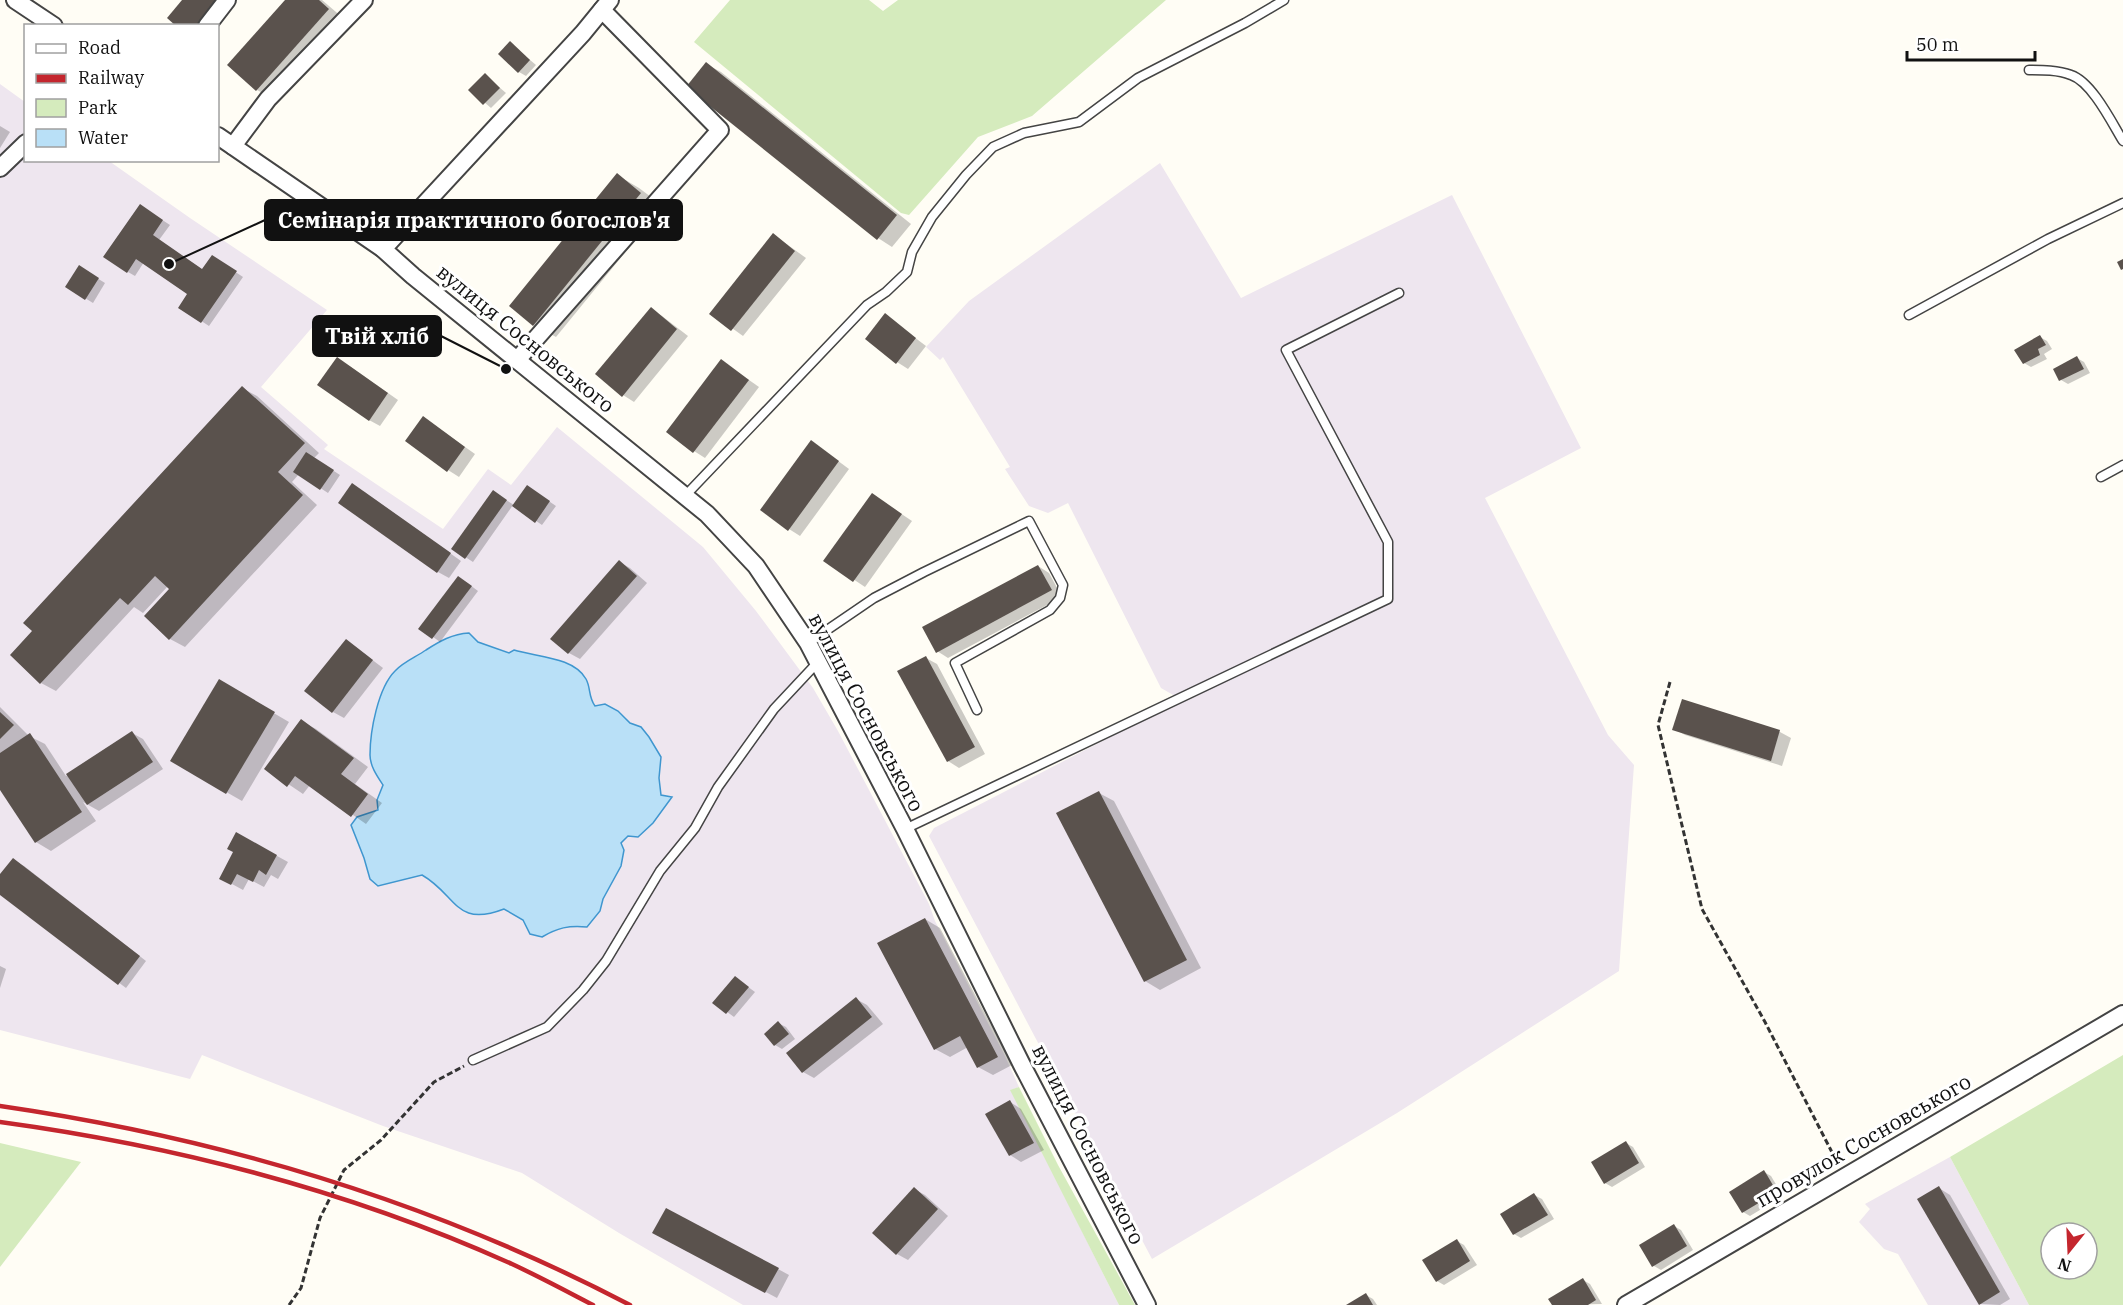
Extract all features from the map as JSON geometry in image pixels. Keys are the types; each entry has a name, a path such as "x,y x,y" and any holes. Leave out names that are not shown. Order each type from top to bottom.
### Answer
{"street":[{"path":"15,0 51,24"},
{"path":"209,24 227,0"},
{"path":"233,146 268,99 359,6 340,0"},
{"path":"383,249 583,33 606,5 720,130 517,360"},
{"name":"вулиця Сосновського","path":"219,137 383,249 413,276 685,496 706,514 756,566 808,642 905,829 1022,1065 1147,1305"},
{"path":"0,168 24,145"},
{"name":"провулок Сосновського","path":"1626,1305 2123,1014"}],"lane":[{"path":"685,496 867,305 886,292 907,272 912,252 932,217 966,175 993,147 1024,133 1079,122 1138,78 1245,23 1284,0"},
{"path":"2030,70 2048,70 2074,76 2096,97 2123,141"},
{"path":"1909,315 2048,239 2123,203"},
{"path":"905,829 1388,599 1388,542 1286,350 1399,293"},
{"path":"2101,477 2123,465"},
{"path":"808,642 874,598 1029,522 1063,585 1060,598 1050,610 955,663 977,710"},
{"path":"473,1060 547,1027 583,990 606,961 660,871 695,828 732,767 774,709 818,662"}],"path":[{"path":"1670,682 1658,725 1702,909 1765,1023 1845,1177"},
{"path":"289,1305 301,1288 320,1218 344,1170 381,1140 434,1082 473,1060"}],"shaded area":[{"path":"0,84 24,101 24,162 110,162 327,310 261,387 328,445 324,449 443,529 488,469 511,485 557,427 703,547 756,611 813,688 838,731 929,904 935,921 1004,1054 1019,1087 1011,1090 1119,1305 743,1305 522,1173 383,1126 202,1055 190,1079 0,1030"},
{"path":"1160,163 1241,298 1452,195 1581,448 1485,498 1608,735 1634,765 1619,971 1397,1113 1152,1259 929,836 934,828 1182,700 1161,688 1068,503 1048,513 1029,506 1005,469 1010,467 943,357 940,360 926,347 969,301"},
{"path":"1950,1157 2029,1305 1928,1305 1898,1254 1884,1249 1859,1222 1870,1209 1865,1204"}],"green space":[{"path":"730,0 869,0 883,11 898,0 1166,0 1032,116 978,137 909,215 901,213 694,42"},
{"path":"2123,1055 2123,1305 2029,1305 1950,1157"},
{"path":"1019,1087 1058,1165 1135,1305 1119,1305 1010,1090"},
{"path":"0,1143 81,1162 0,1267"}],"water":[{"path":"469,633 478,642 509,653 514,650 573,666 586,679 595,706 605,704 618,711 630,723 641,727 661,757 659,778 661,795 672,797 653,823 638,837 628,836 621,843 624,850 621,866 603,899 600,911 587,927 563,928 542,937 530,934 523,920 504,909 488,914 475,915 466,912 422,875 378,886 370,879 351,825 357,817 378,810 377,800 383,785 371,763 370,745 373,722 384,688 395,671 406,662 446,638"}],"building":[{"path":"182,0 221,0 201,24 174,24 167,18"},
{"path":"285,0 319,0 329,9 256,91 227,65"},
{"path":"510,41 530,60 518,73 498,54"},
{"path":"706,62 897,215 877,240 686,87"},
{"path":"485,73 500,88 483,105 468,90"},
{"path":"617,173 641,193 533,326 509,306"},
{"path":"140,204 163,220 153,235 202,269 212,255 237,271 201,323 178,308 187,294 136,259 127,273 103,257"},
{"path":"773,233 795,251 731,331 709,314"},
{"path":"2123,259 2123,269 2121,270 2117,262"},
{"path":"79,265 99,278 85,300 65,287"},
{"path":"651,307 677,329 622,397 595,374"},
{"path":"885,313 916,338 896,364 865,339"},
{"path":"340,315 351,323 339,340 328,333"},
{"path":"2040,335 2046,345 2038,349 2040,355 2023,364 2014,350"},
{"path":"2077,356 2084,369 2059,381 2053,369"},
{"path":"337,357 388,393 369,421 317,385"},
{"path":"721,359 749,380 693,453 666,432"},
{"path":"242,386 305,443 278,472 303,495 169,640 144,616 169,589 155,576 128,605 120,598 40,684 10,655 32,631 23,623"},
{"path":"423,416 465,447 447,472 405,441"},
{"path":"811,440 839,461 788,531 760,510"},
{"path":"306,452 334,470 320,490 293,472"},
{"path":"352,483 451,553 437,573 338,503"},
{"path":"527,485 550,501 535,523 512,506"},
{"path":"493,490 507,500 465,559 451,549"},
{"path":"872,493 902,514 853,582 823,561"},
{"path":"619,560 637,576 568,654 550,639"},
{"path":"1038,565 1052,590 936,653 922,627"},
{"path":"458,576 472,586 432,639 418,629"},
{"path":"346,639 373,660 332,713 304,691"},
{"path":"926,656 975,747 947,762 897,671"},
{"path":"219,679 275,712 226,794 170,761"},
{"path":"1682,699 1780,730 1771,761 1672,730"},
{"path":"0,712 14,725 0,739"},
{"path":"301,719 354,758 341,774 368,794 351,817 295,776 287,787 264,769"},
{"path":"132,731 153,762 87,805 66,774"},
{"path":"30,733 82,812 35,843 0,790 0,753"},
{"path":"1099,791 1187,960 1144,982 1056,813"},
{"path":"236,832 277,855 266,875 259,870 253,882 237,874 231,885 219,879 233,852 227,849"},
{"path":"13,858 140,956 118,985 0,895 0,874"},
{"path":"925,918 998,1057 977,1068 960,1036 934,1050 877,943"},
{"path":"735,976 749,987 726,1014 712,1003"},
{"path":"856,997 872,1017 802,1073 786,1053"},
{"path":"778,1021 789,1034 774,1046 764,1034"},
{"path":"1010,1100 1034,1143 1009,1156 985,1114"},
{"path":"1626,1141 1639,1163 1604,1184 1591,1162"},
{"path":"1764,1170 1777,1192 1742,1213 1729,1192"},
{"path":"1939,1186 2000,1292 1979,1305 1917,1199"},
{"path":"914,1187 938,1209 896,1255 872,1233"},
{"path":"1534,1193 1548,1215 1513,1235 1500,1214"},
{"path":"666,1208 779,1268 765,1293 652,1233"},
{"path":"1674,1224 1687,1246 1652,1267 1639,1245"},
{"path":"1457,1239 1470,1261 1436,1282 1422,1260"},
{"path":"1583,1278 1596,1300 1588,1305 1552,1305 1548,1299"},
{"path":"1366,1293 1373,1305 1346,1305"}],"railway":[{"path":"0,1106 164,1136 324,1179 402,1205 479,1235 555,1268 630,1305"},
{"path":"0,1122 66,1132 197,1158 325,1193 451,1238 512,1264 593,1305"}],"place":[{"name":"Семінарія практичного богослов'я","path":"169,264"},
{"name":"Твій хліб","path":"506,369"}]}
